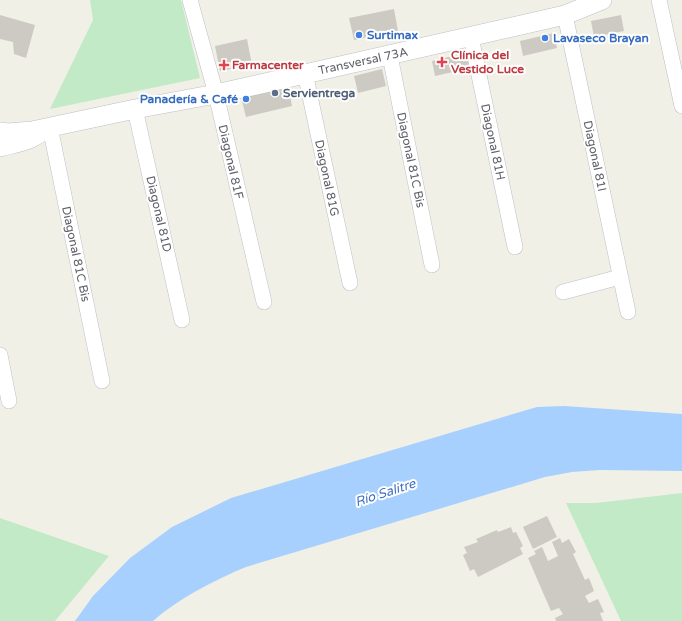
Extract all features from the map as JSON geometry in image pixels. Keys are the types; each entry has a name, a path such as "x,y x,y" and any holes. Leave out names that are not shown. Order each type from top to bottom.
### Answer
{"street":[{"name":"Diagonal 81F","path":"190,0 216,94 264,302"},
{"name":"Transversal 73A","path":"0,132 24,132 50,127 216,94 305,73 390,56 471,37 564,8 602,0"},
{"path":"659,0 682,106"},
{"name":"Diagonal 81I","path":"564,8 628,312"},
{"name":"Diagonal 81H","path":"471,37 515,247"},
{"name":"Diagonal 81C Bis","path":"390,56 432,265"},
{"name":"Diagonal 81G","path":"305,73 350,283"},
{"name":"Diagonal 81D","path":"135,109 182,320"},
{"name":"Transversal 73A","path":"0,149 25,144 40,137 50,127"},
{"name":"Diagonal 81C Bis","path":"50,127 102,381"},
{"path":"563,292 620,277"},
{"path":"0,354 9,401"}],"green space":[{"path":"90,0 181,0 200,78 50,109 93,20"},
{"path":"682,493 682,621 621,621 566,503 596,503"},
{"path":"0,518 109,556 55,621 0,621"}],"water":[{"name":"Río Salitre","path":"564,406 682,414 682,471 600,470 572,472 545,477 246,567 198,590 174,605 153,621 75,621 93,596 130,558 172,527 231,498 537,407"}],"building":[{"path":"394,9 398,31 354,40 349,18"},
{"path":"0,15 35,25 26,58 14,54 13,42 0,39"},
{"path":"621,15 624,31 594,37 591,21"},
{"path":"554,33 557,48 523,56 520,41"},
{"path":"247,39 252,65 220,71 215,46"},
{"path":"466,53 470,68 435,76 432,61"},
{"path":"382,69 386,86 358,93 354,76"},
{"path":"288,87 292,106 246,117 241,97"},
{"path":"547,516 557,537 533,549 523,527"},
{"path":"511,527 513,533 516,532 523,546 520,548 523,554 478,577 474,569 470,571 463,555 467,553 464,547 478,542 476,539 497,530 498,532"},
{"path":"560,538 562,543 569,539 576,552 573,554 585,580 589,578 594,591 585,596 589,603 598,599 604,612 600,613 603,621 556,621 555,618 563,614 559,608 551,611 528,558 536,554 534,551 542,547 548,561 558,556 552,542"}],"place":[{"name":"Surtimax","path":"359,35"},
{"name":"Lavaseco Brayan","path":"545,38"},
{"name":"Clínica del Vestido Luce","path":"442,62"},
{"name":"Farmacenter","path":"224,65"},
{"name":"Servientrega","path":"275,93"},
{"name":"Panadería & Café","path":"246,99"}]}
